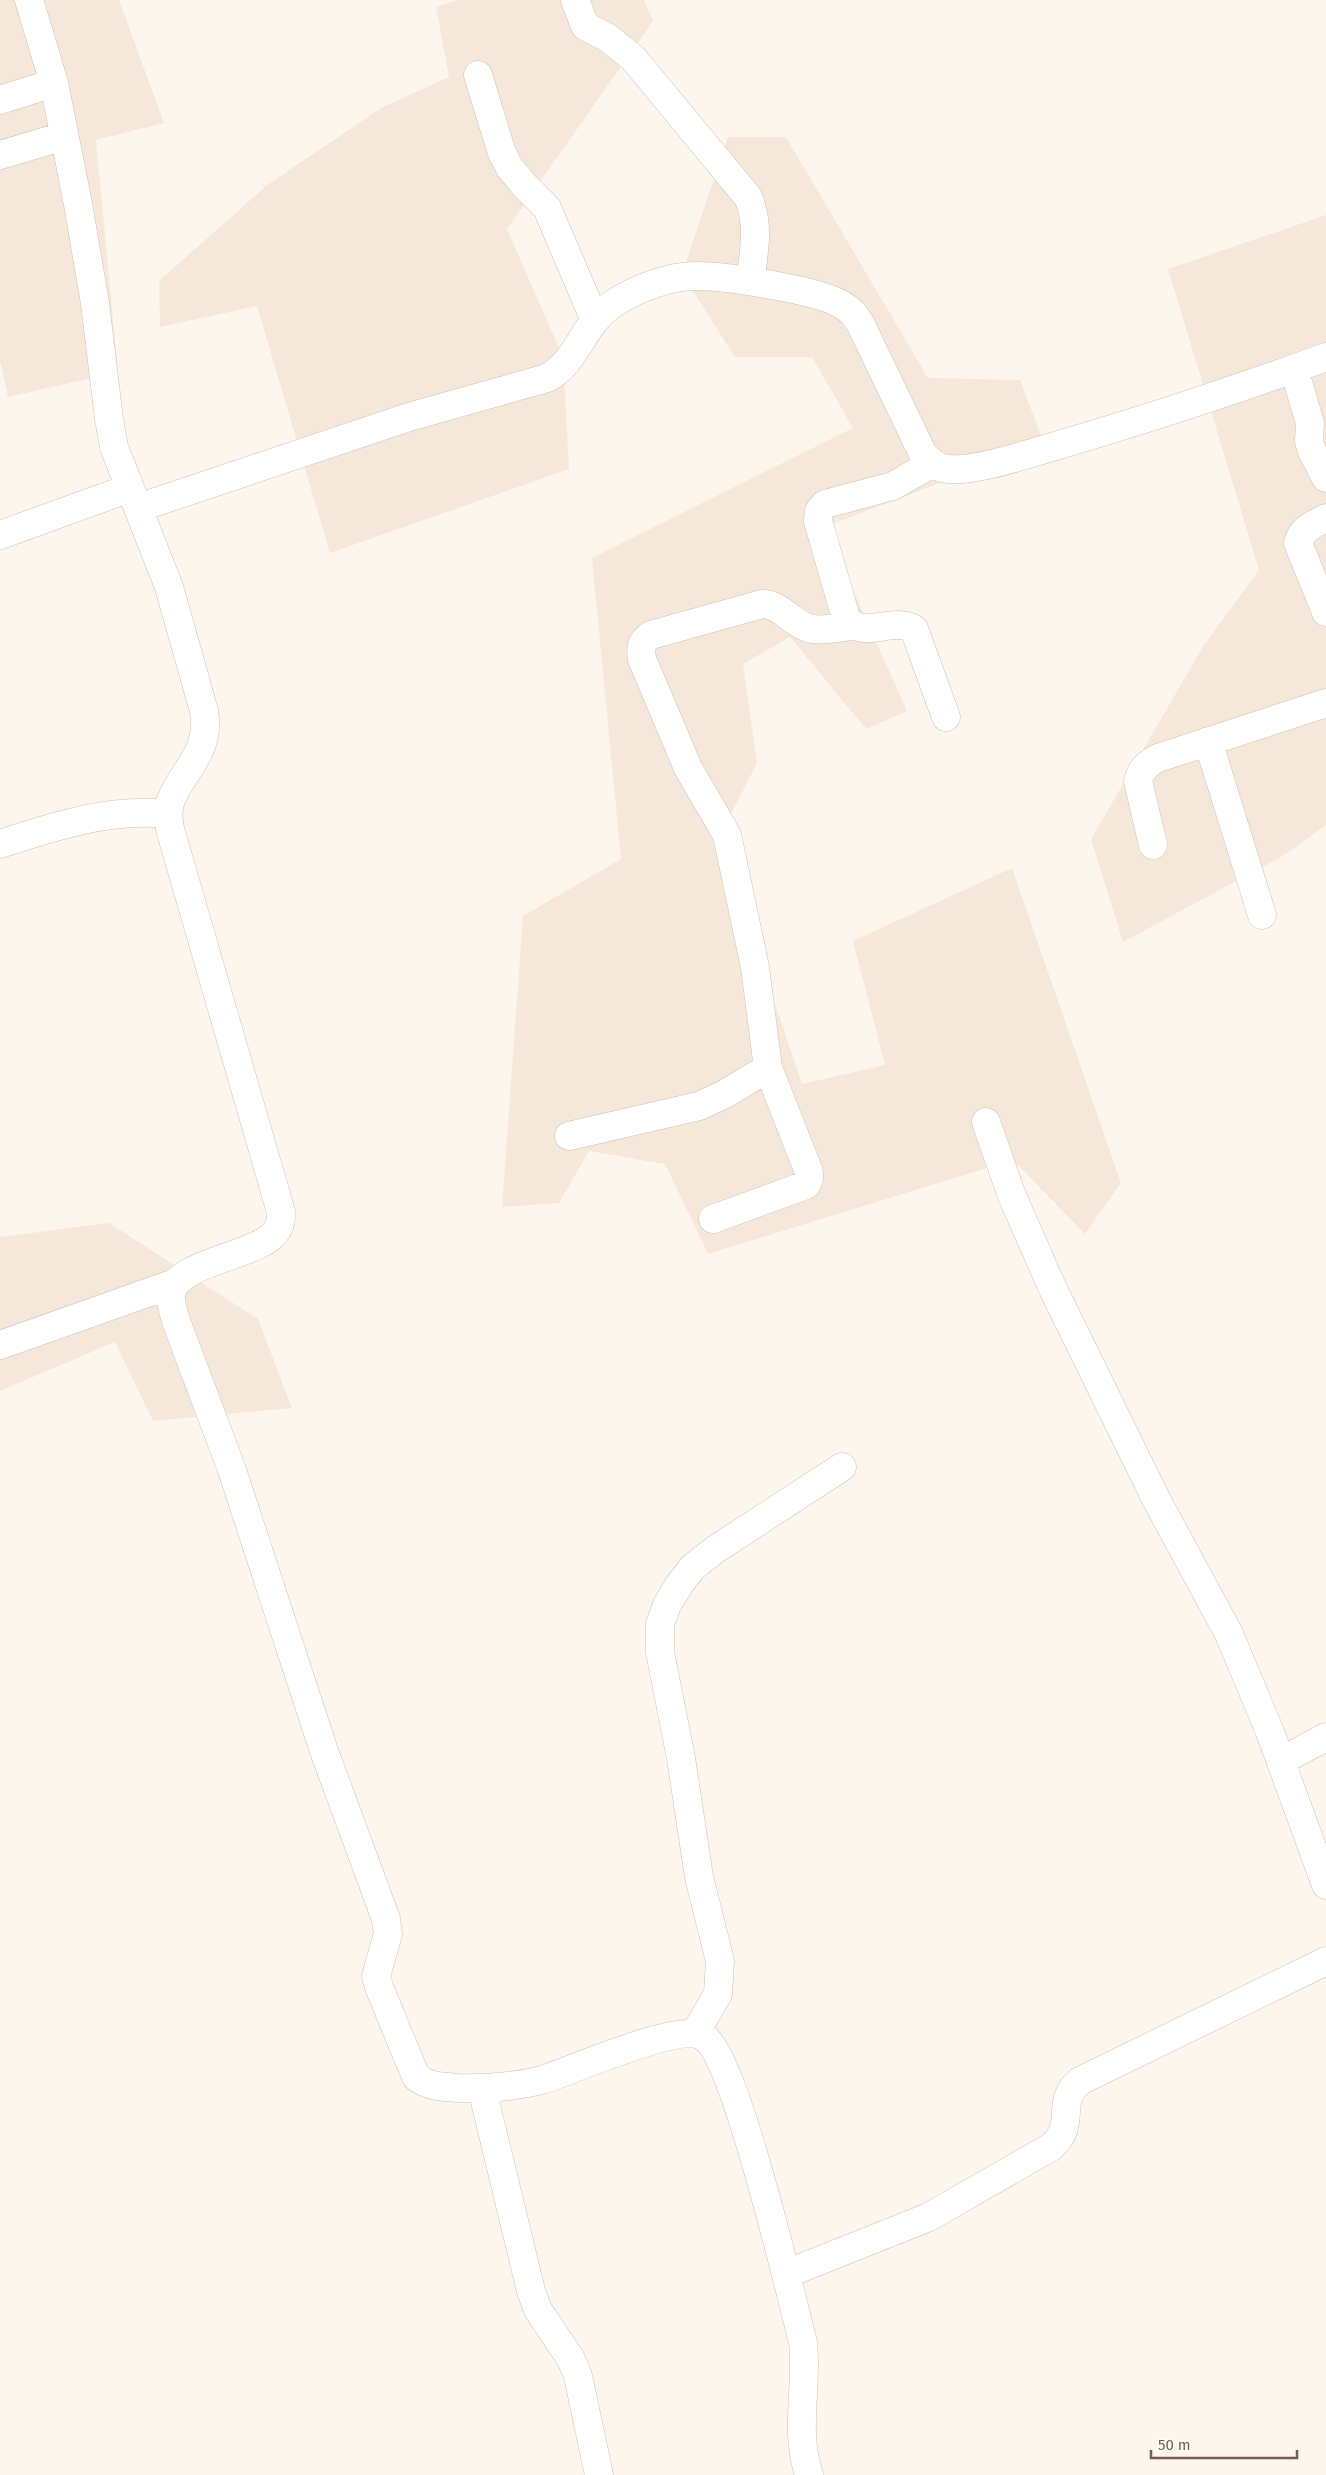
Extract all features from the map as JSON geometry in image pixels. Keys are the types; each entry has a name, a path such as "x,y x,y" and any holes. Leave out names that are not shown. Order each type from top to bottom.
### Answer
{"street":[{"path":"0,1345 175,1283 186,1274 264,1241 276,1232 281,1224 281,1212 174,850 168,814 175,791 205,740 207,726 169,587 114,447 95,303 54,83 29,0"},
{"path":"575,0 584,26 608,38 633,58 748,197 755,212 756,231 750,281"},
{"path":"478,75 502,153 520,180 547,208 594,318"},
{"path":"0,100 54,83"},
{"path":"0,155 64,136"},
{"path":"0,535 547,378 559,372 568,362 594,318 614,303 638,291 665,281 695,276 750,281 842,304 853,313 870,342 922,454 932,464 947,469 964,469 1020,456 1090,436 1326,357"},
{"path":"1294,369 1310,423 1309,441 1312,452 1326,478"},
{"path":"852,626 846,618 818,521 819,511 825,504 833,501 893,486 932,464"},
{"path":"1326,518 1305,529 1300,535 1298,543 1326,612"},
{"path":"713,1218 806,1184 810,1179 809,1172 768,1068 755,967 727,835 688,768 642,659 640,649 643,640 651,636 762,604 770,604 798,623 814,629 852,626 860,629 906,624 914,629 946,717"},
{"path":"1153,845 1138,781 1140,772 1148,763 1208,741 1326,703"},
{"path":"1208,741 1262,915"},
{"path":"0,844 55,827 118,813 168,814"},
{"path":"569,1136 699,1106 725,1094 768,1068"},
{"path":"986,1122 1012,1196 1053,1289 1156,1499 1229,1634 1282,1761 1326,1885"},
{"path":"175,1283 171,1295 176,1321 232,1470 324,1751 386,1919 388,1934 376,1976 416,2077 424,2084 437,2086 482,2089 506,2087 543,2079 624,2050 695,2033 704,2037 714,2048 728,2078 766,2202 803,2342 805,2359 800,2427 801,2443 809,2475"},
{"path":"695,2033 718,1994 720,1961 699,1877 681,1758 660,1652 660,1624 667,1604 678,1584 693,1567 716,1549 842,1468"},
{"path":"1282,1761 1326,1737"},
{"path":"786,2274 929,2217 1043,2152 1059,2140 1064,2133 1066,2099 1070,2089 1080,2082 1326,1961"},
{"path":"482,2089 531,2291 538,2310 571,2359 578,2376 599,2475"}],"shaded area":[{"path":"0,0 119,0 164,123 96,140 118,372 8,397 0,360"},
{"path":"458,0 644,0 653,21 507,229 563,357 569,469 330,553 257,306 160,327 159,281 266,186 381,108 449,77 436,7"},
{"path":"728,137 786,137 928,378 1020,380 1044,443 825,527 907,711 866,729 790,637 743,664 757,763 719,838 802,1084 885,1065 853,941 1012,868 1121,1183 1085,1234 1013,1160 708,1254 665,1164 589,1151 559,1203 502,1207 523,916 621,859 592,558 853,428 812,357 735,357 682,274"},
{"path":"1326,215 1326,825 1281,857 1123,942 1091,839 1204,645 1259,570 1168,269"},
{"path":"109,1223 258,1319 292,1408 153,1421 115,1342 0,1391 0,1237"}]}
